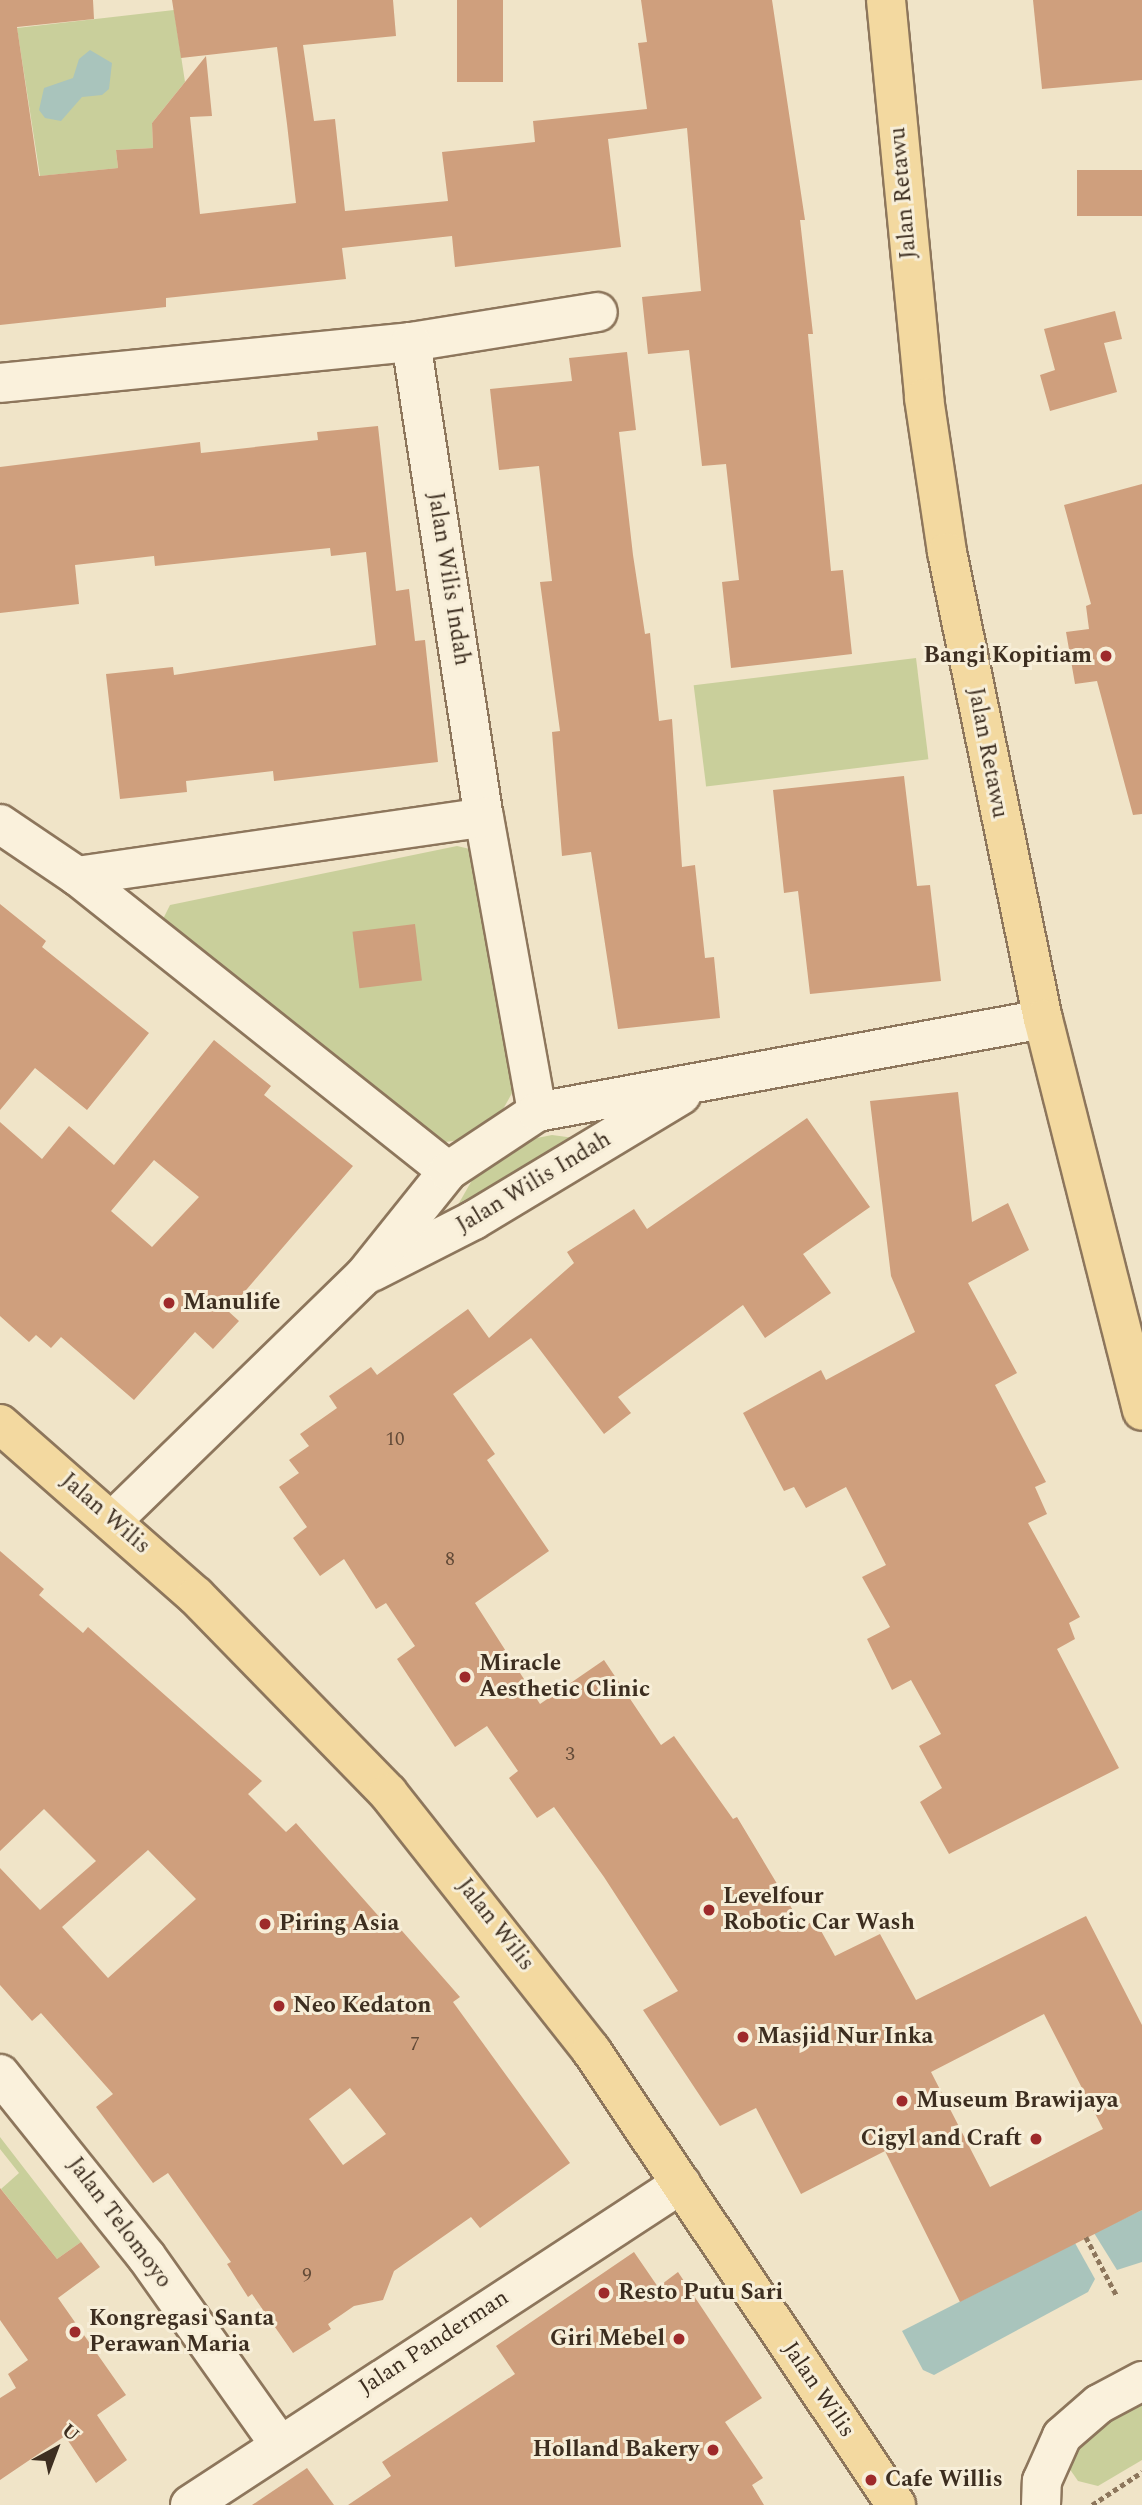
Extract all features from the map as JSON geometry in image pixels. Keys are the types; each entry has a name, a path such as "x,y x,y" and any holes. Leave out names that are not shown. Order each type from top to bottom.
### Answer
{"main road":[{"name":"Jalan Retawu","path":"886,0 923,398 941,514 1043,1019 1142,1411"},
{"name":"Jalan Wilis","path":"0,1424 197,1596 388,1793 583,2039 896,2505"}],"street":[{"path":"0,383 411,342 598,312"},
{"name":"Jalan Wilis Indah","path":"411,342 484,817 537,1112"},
{"path":"77,876 484,817"},
{"path":"0,824 77,876 448,1171"},
{"name":"Jalan Wilis Indah","path":"113,1520 364,1276 448,1171 537,1112 1043,1019"},
{"name":"Jalan Wilis Indah","path":"364,1276 474,1220 700,1083"},
{"name":"Jalan Telomoyo","path":"0,2074 146,2256 280,2445"},
{"name":"Jalan Panderman","path":"190,2505 681,2184"},
{"path":"1041,2505 1042,2481 1062,2435 1099,2404 1142,2381"}],"path":[{"path":"1086,2237 1117,2296"},
{"path":"1092,2505 1142,2472"}],"green space":[{"path":"174,10 185,82 152,123 153,148 116,150 118,168 40,176 17,28"},
{"path":"916,658 928,759 706,787 694,685"},
{"path":"457,846 470,849 478,861 516,1086 497,1120 468,1139 438,1143 161,923 170,905"},
{"path":"552,1135 582,1139 455,1210 479,1168 527,1140"},
{"path":"0,2137 81,2242 57,2259 1,2189 19,2173 0,2149"},
{"path":"1142,2395 1142,2460 1098,2486 1078,2481 1069,2468 1073,2445"}],"water":[{"path":"90,50 112,63 109,89 102,95 82,97 61,121 45,118 39,110 44,88 73,78 79,59"},
{"path":"1142,2210 1142,2262 1117,2270 1094,2233"},
{"path":"1075,2243 1095,2279 1088,2292 934,2375 923,2370 902,2331"}],"building":[{"path":"0,0 93,0 94,19 17,27 39,176 118,168 116,150 153,148 152,123 206,56 212,116 190,117 200,214 296,203 277,47 181,58 172,0 393,0 396,36 303,45 314,121 335,119 345,211 448,201 442,152 535,142 533,121 647,109 638,43 647,42 641,0 772,0 805,220 800,220 813,334 808,334 831,571 843,570 852,654 731,668 722,582 739,580 726,464 702,466 689,350 648,354 642,297 701,291 687,128 608,139 621,247 455,267 452,236 342,248 346,279 166,298 166,307 0,325"},
{"path":"457,0 503,0 503,82 457,82"},
{"path":"1033,0 1142,0 1142,80 1042,89"},
{"path":"1077,170 1142,170 1142,216 1077,216"},
{"path":"1115,311 1122,339 1104,343 1117,392 1050,411 1040,375 1055,370 1044,329"},
{"path":"627,352 636,430 619,432 633,555 645,634 650,633 659,721 672,719 682,867 695,865 705,958 714,957 720,1018 618,1029 591,852 562,856 552,732 560,731 540,582 552,581 539,466 499,470 490,389 572,381 569,358"},
{"path":"378,426 396,591 409,589 415,641 425,640 438,762 274,781 273,771 186,781 187,792 120,799 106,674 173,667 174,675 376,645 366,552 331,556 330,548 155,566 154,556 75,565 79,604 0,613 0,467 200,442 201,453 318,440 317,432"},
{"path":"1142,484 1142,814 1133,815 1097,681 1075,684 1066,632 1089,629 1086,606 1091,604 1064,505"},
{"path":"904,776 917,886 930,885 941,981 810,994 798,891 784,893 773,790"},
{"path":"0,904 46,941 42,947 149,1033 87,1110 35,1068 0,1110"},
{"path":"415,924 422,981 359,988 352,932"},
{"path":"214,1040 271,1086 264,1095 353,1166 228,1311 239,1321 213,1349 195,1332 134,1400 61,1337 51,1348 36,1335 29,1342 0,1316 0,1122 42,1159 69,1126 114,1165","holes":["154,1160 199,1197 152,1247 111,1211"]},
{"path":"958,1092 972,1222 1008,1203 1029,1250 968,1283 1017,1373 995,1385 1046,1482 1035,1487 1047,1514 1028,1523 1080,1617 1069,1623 1075,1639 1057,1649 1119,1768 949,1854 920,1802 942,1788 919,1746 941,1734 911,1680 892,1690 867,1639 890,1627 862,1577 886,1565 846,1487 806,1508 794,1487 784,1491 743,1413 821,1370 826,1380 915,1332 891,1276 870,1101"},
{"path":"807,1118 870,1207 803,1254 831,1293 765,1338 743,1305 618,1397 631,1413 604,1434 531,1338 453,1394 495,1454 487,1460 549,1551 475,1603 540,1704 604,1660 661,1745 674,1736 733,1819 737,1817 803,1927 815,1920 835,1956 880,1934 916,2000 1086,1916 1142,2025 1142,2210 960,2302 885,2151 801,2194 756,2108 720,2126 643,2010 678,1991 604,1877 554,1807 537,1818 509,1778 518,1771 487,1726 455,1747 397,1659 415,1646 386,1603 376,1609 344,1559 320,1576 293,1538 307,1527 279,1487 299,1473 289,1460 309,1446 300,1434 337,1408 329,1396 371,1367 377,1375 468,1309 489,1338 574,1263 567,1252 634,1209 647,1229","holes":["1044,2014 1103,2129 990,2187 931,2072"]},
{"path":"0,1551 44,1589 39,1595 83,1633 88,1627 262,1781 248,1794 286,1832 296,1823 390,1929 396,1924 460,1997 453,2002 570,2163 480,2228 471,2217 394,2271 383,2300 354,2306 328,2324 331,2329 293,2353 252,2294 248,2297 227,2264 231,2262 168,2173 153,2183 96,2107 113,2094 41,2013 32,2021 0,1985 0,1868 40,1910 96,1861 44,1809 0,1851","holes":["148,1850 196,1899 108,1978 62,1927","350,2088 386,2134 343,2165 309,2119"]},
{"path":"0,2188 57,2259 81,2242 100,2267 58,2298 126,2395 97,2415 127,2460 96,2483 65,2436 0,2480 0,2398 16,2388 8,2374 28,2360 0,2320"},
{"path":"634,2252 658,2287 678,2272 762,2398 725,2422 763,2478 752,2485 764,2505 348,2505 391,2476 382,2462 515,2374 496,2346"},
{"path":"307,2468 334,2505 252,2505"}],"place":[{"name":"Bangi Kopitiam","path":"1106,656"},
{"name":"Manulife","path":"169,1303"},
{"name":"Miracle Aesthetic Clinic","path":"465,1677"},
{"name":"Levelfour Robotic Car Wash","path":"709,1910"},
{"name":"Piring Asia","path":"265,1924"},
{"name":"Neo Kedaton","path":"279,2006"},
{"name":"Masjid Nur Inka","path":"743,2037"},
{"name":"Museum Brawijaya","path":"902,2101"},
{"name":"Cigyl and Craft","path":"1036,2139"},
{"name":"Resto Putu Sari","path":"604,2293"},
{"name":"Kongregasi Santa Perawan Maria","path":"75,2332"},
{"name":"Giri Mebel","path":"679,2339"},
{"name":"Holland Bakery","path":"713,2450"},
{"name":"Cafe Willis","path":"871,2480"}]}
